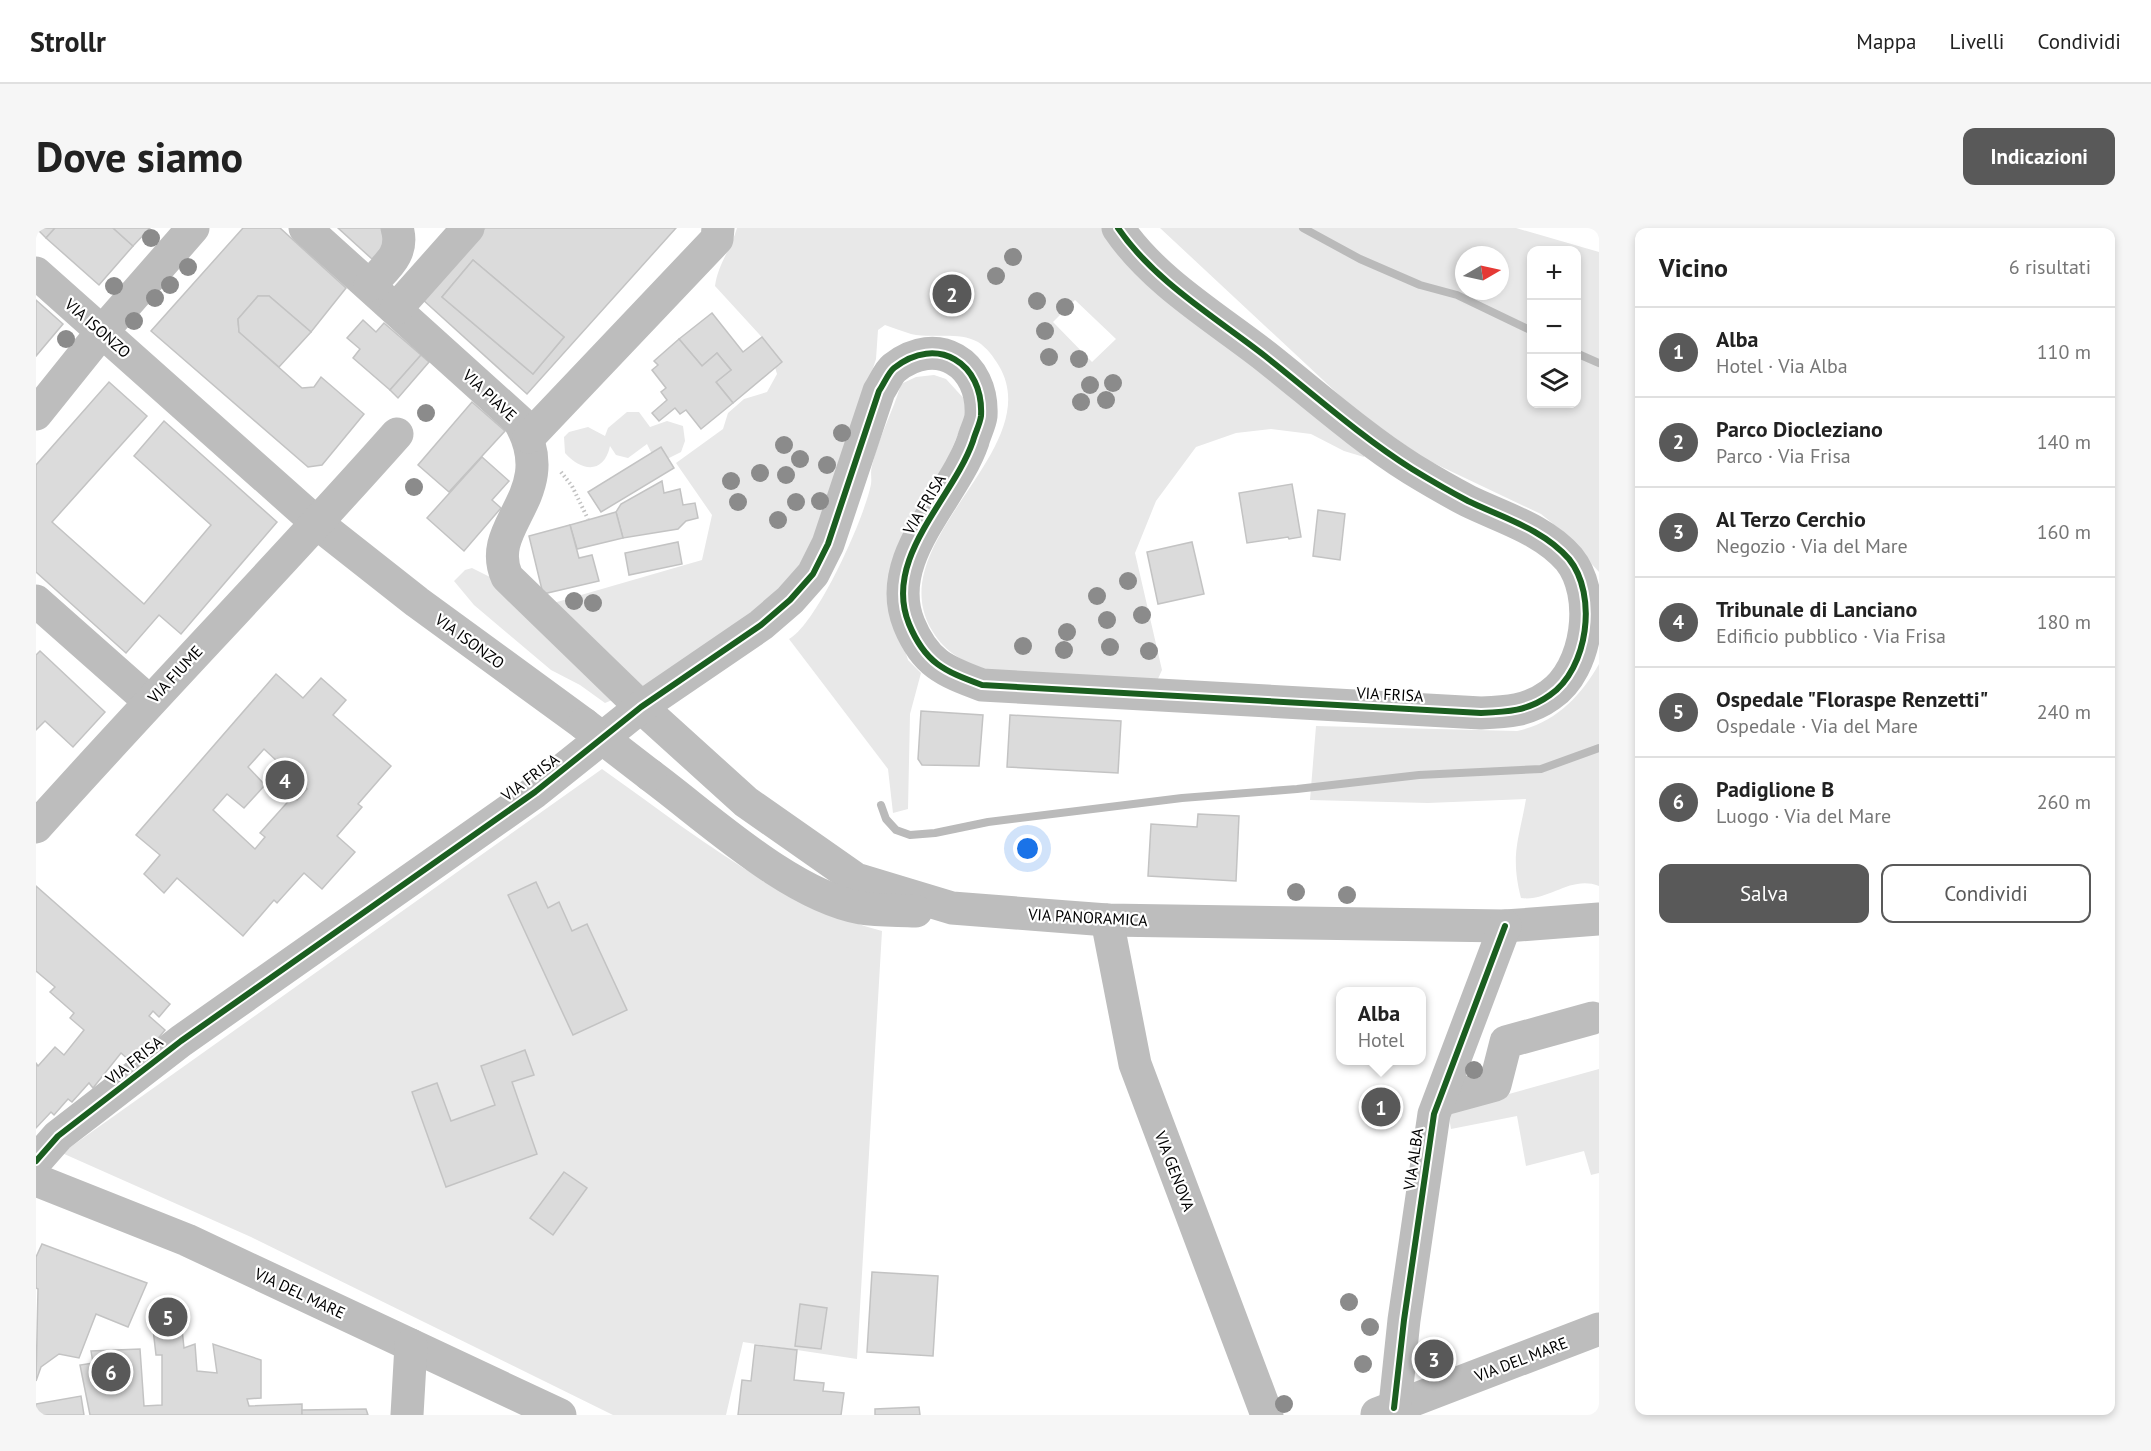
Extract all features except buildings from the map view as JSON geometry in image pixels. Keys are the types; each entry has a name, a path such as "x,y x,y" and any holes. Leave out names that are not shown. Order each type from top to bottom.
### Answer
{"street":[{"path":"36,414 102,333 193,228"},
{"name":"VIA PIAVE","path":"305,228 519,421 531,446"},
{"path":"370,285 397,255 400,239 397,228"},
{"path":"396,309 468,228"},
{"path":"641,707 516,585 502,566 503,543 527,492 531,446 717,240 718,228"},
{"name":"VIA FRISA","path":"36,1161 58,1136 181,1041 535,792 641,707 761,625 790,600 813,574 828,544 879,391 892,370 912,357 933,353 953,357 972,374 980,392 981,417 967,458 915,545 903,579 904,612 916,642 930,660 949,672 982,685 1481,713 1519,711 1551,695 1570,674 1586,619 1584,592 1570,561 1548,538 1466,500 1412,469 1347,422 1146,263 1118,228"},
{"name":"VIA ISONZO","path":"36,273 318,524 417,603 584,724 780,873 824,895 860,908 944,913 952,908"},
{"name":"VIA FIUME","path":"36,827 149,701 318,524 397,434"},
{"path":"36,602 149,701"},
{"name":"VIA PANORAMICA","path":"641,707 746,802 856,879 952,908 1107,920 1505,926 1599,919"},
{"name":"VIA GENOVA","path":"1107,920 1135,1064 1267,1415"},
{"name":"VIA ALBA","path":"1388,1413 1434,1114 1505,926"},
{"path":"1440,1100 1495,1085 1506,1042 1593,1018"},
{"name":"VIA DEL MARE","path":"36,1180 187,1240 560,1415"},
{"name":"VIA DEL MARE","path":"1388,1413 1599,1329"},
{"path":"407,1415 411,1345"}],"path":[{"path":"531,446 563,474 588,519"}],"shaded area":[{"path":"737,228 1103,228 1366,442 1364,457 1344,451 1311,434 1271,429 1236,433 1196,447 1156,501 1135,553 1162,670 1157,681 985,670 947,649 935,635 930,627 921,594 928,561 944,528 986,462 1002,429 1008,397 999,366 990,352 978,342 954,336 911,334 885,325 878,330 876,359 818,537 791,579 768,603 643,690 550,604 702,560 712,515 676,463 723,429 728,413 744,399 767,392 777,374 768,344 715,286","holes":["1075,300 1116,339 1092,362 1053,322"]},
{"path":"1160,228 1516,228 1578,246 1527,246 1527,408 1581,408 1581,247 1599,252 1599,572 1562,531 1541,514 1425,459 1353,408"},
{"path":"934,375 946,379 967,402 966,415 938,482 896,622 908,660 921,673 910,714 908,809 893,813 888,769 789,639 813,613 850,544 867,500 871,484 871,468 901,384 916,377"},
{"path":"627,412 639,412 650,427 667,421 683,426 685,441 681,452 663,461 653,456 647,444 628,458 616,455 610,446 603,462 592,467 578,464 565,453 564,437 569,432 588,427 605,436 608,428"},
{"path":"472,568 490,577 612,700 605,703 580,685 551,670 474,605 454,581 465,570"},
{"path":"1599,664 1599,886 1579,884 1541,896 1521,898 1516,859 1526,799 1428,803 1310,800 1316,726 1517,731 1555,715 1584,687"},
{"path":"602,769 701,840 770,884 843,919 882,931 857,1359 743,1342 726,1415 613,1415 251,1237 62,1153"},
{"path":"1599,1069 1599,1173 1591,1175 1584,1151 1526,1166 1517,1116 1451,1129 1448,1111"}],"waterway":[{"path":"1303,228 1360,259 1420,285 1457,295 1527,329"},
{"path":"1578,354 1599,363"},
{"path":"881,805 886,819 896,830 910,835 935,833 988,822 1182,798 1297,789 1419,775 1541,769 1599,748"}],"cycle path":[{"path":"36,1161 58,1136 181,1041 535,792 641,707 761,625 790,600 813,574 828,544 879,391 892,370 910,358 926,354 941,354 955,359 975,381 980,397 981,416 973,441 951,485 923,530 912,552 905,576 903,600 909,624 929,657 946,670 982,685 1481,713 1508,711 1534,704 1550,695 1563,683 1573,668 1580,650 1585,631 1586,611 1584,592 1578,574 1569,559 1535,532 1468,501 1412,469 1374,443 1167,282 1149,265 1118,228"},
{"path":"1394,1408 1404,1320 1434,1114 1505,926"}],"place":[{"name":"Parco Diocleziano","path":"952,294"},
{"name":"Tribunale di Lanciano","path":"285,780"},
{"name":"Alba","path":"1381,1107"},
{"name":"Ospedale \"Floraspe Renzetti\"","path":"168,1317"},
{"name":"Al Terzo Cerchio","path":"1434,1359"},
{"name":"Padiglione B","path":"111,1372"}]}
